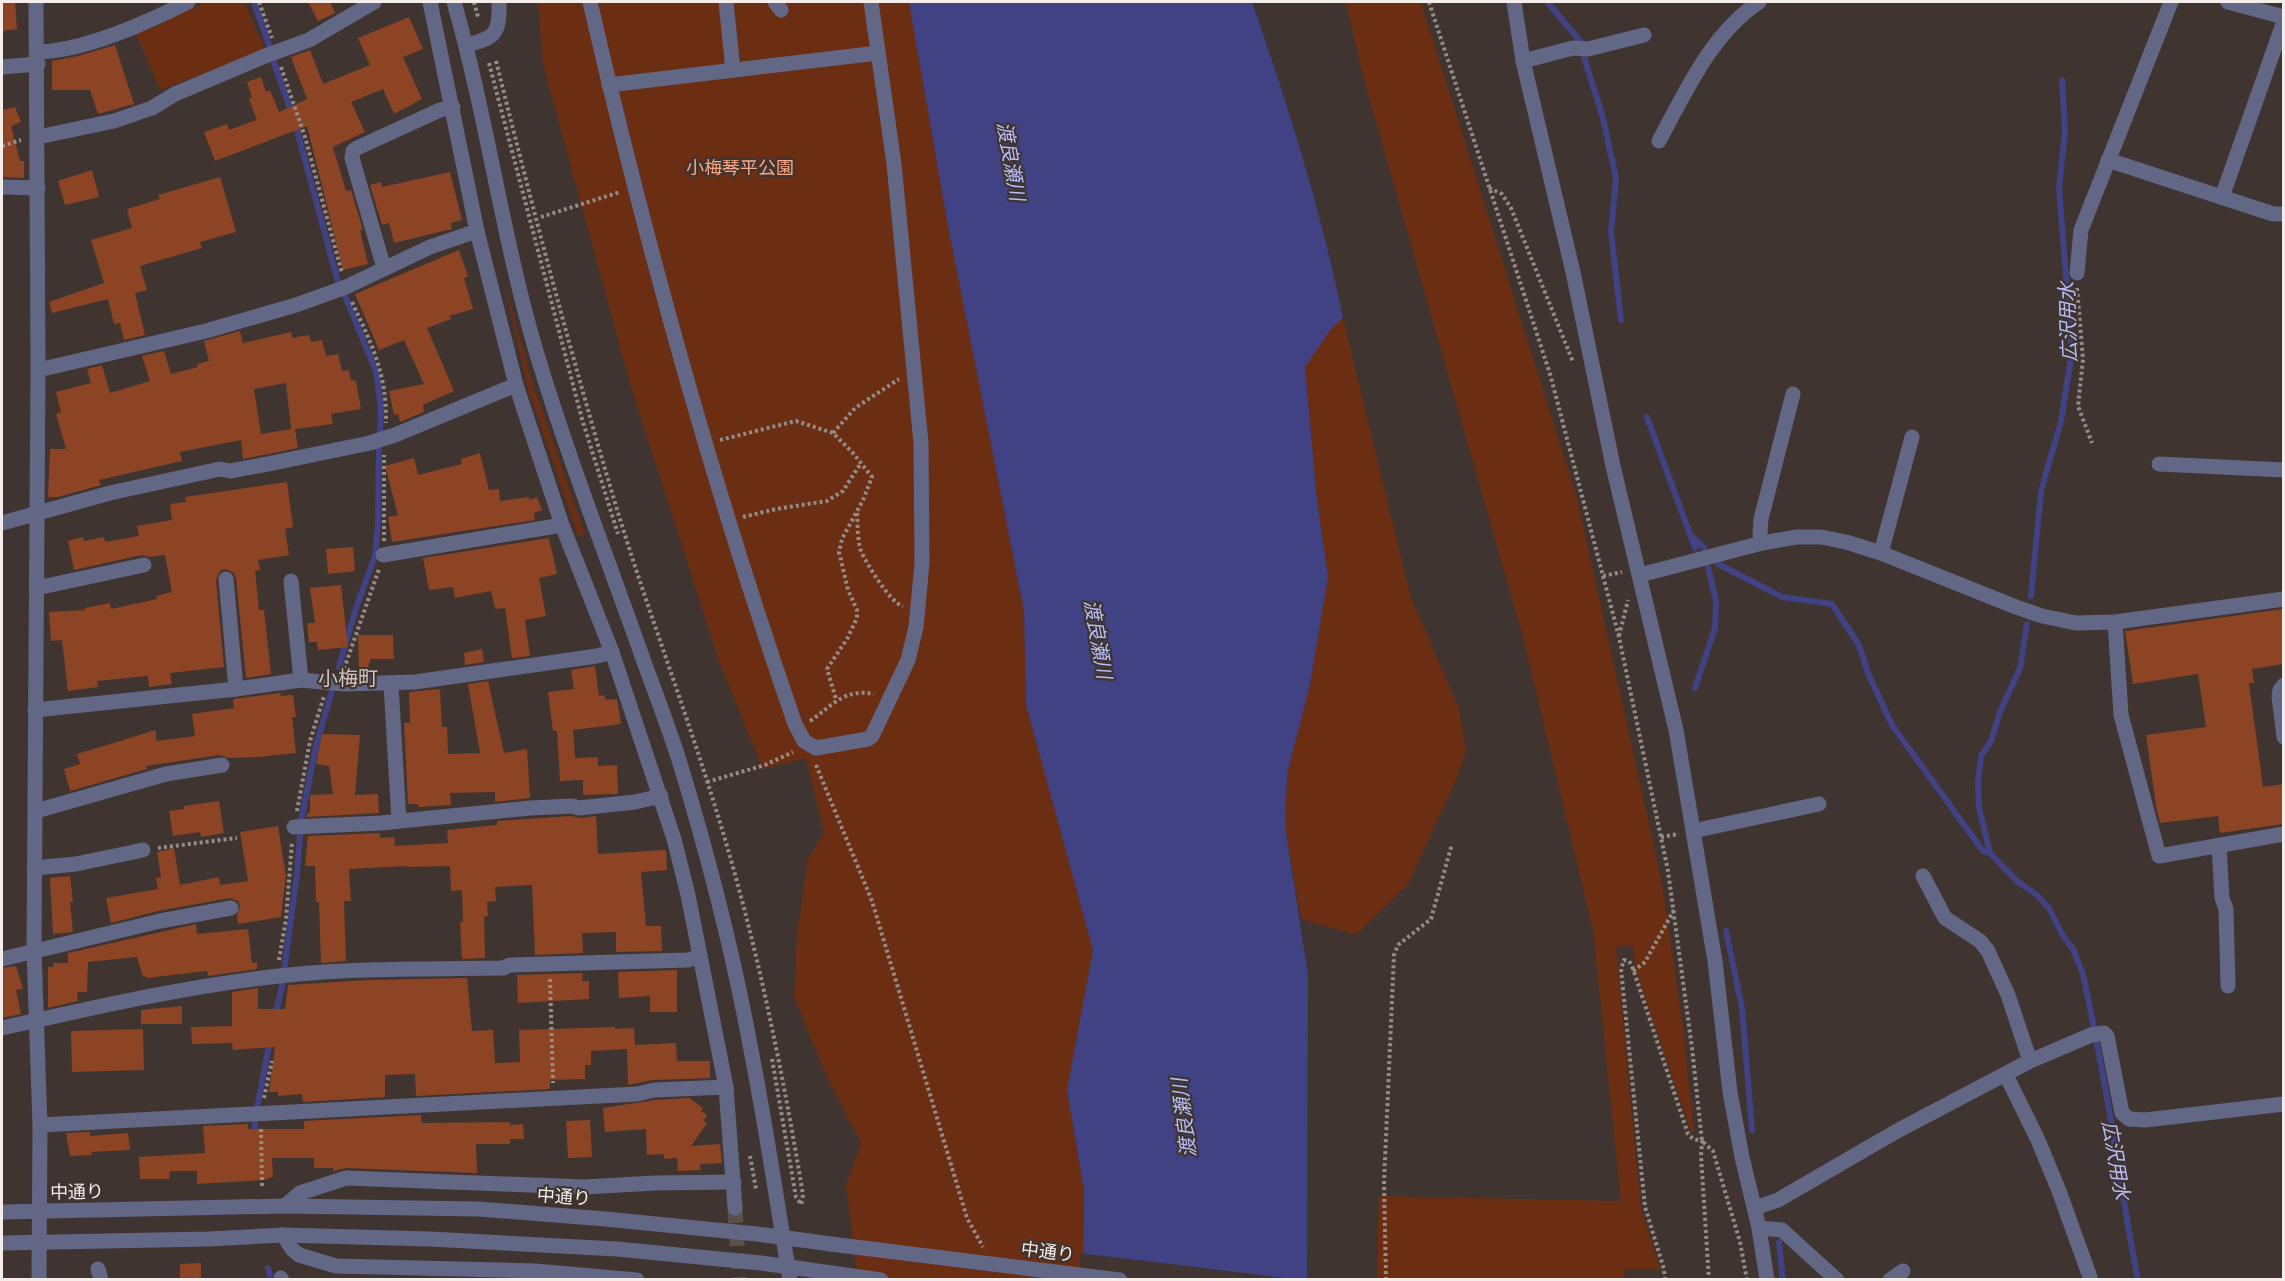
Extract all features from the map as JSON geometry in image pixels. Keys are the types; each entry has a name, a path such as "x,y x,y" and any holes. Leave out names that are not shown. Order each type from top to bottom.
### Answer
{"street":[{"path":"36,2 38,58 33,138 38,188 38,368 34,951 40,1125 39,1280"},
{"path":"2,67 67,50 146,23 188,2"},
{"path":"33,138 114,121 152,108 175,94 309,40 374,2"},
{"path":"430,2 477,231 516,385 562,525 612,652 674,838 726,1087 735,1208"},
{"path":"454,2 474,75 502,219 537,352 574,465 677,754 693,808 739,990 779,1203 789,1273"},
{"path":"466,45 488,40 496,31 499,20 499,2"},
{"path":"590,2 635,187 728,521 795,724 808,745 816,748 868,740 876,732 908,660 916,627 922,563 921,467 914,369 894,164 871,2"},
{"path":"726,2 733,70"},
{"path":"1514,2 1523,62 1573,272 1613,466 1676,730 1715,961 1730,1092 1742,1157 1759,1228 1767,1280"},
{"path":"1659,141 1701,65 1736,19 1759,2"},
{"path":"2077,273 2081,230 2171,2"},
{"path":"2222,197 2283,19 2228,2"},
{"path":"1523,62 1573,48 1588,49 1644,35"},
{"path":"609,85 878,53"},
{"path":"384,268 355,168 353,152 357,148 440,110 453,107"},
{"path":"2108,160 2273,214 2283,214"},
{"path":"2,187 38,188"},
{"path":"38,368 108,354 260,316 346,287 430,247 477,231"},
{"path":"2,523 129,488 220,469 230,471 258,466 370,443 516,385"},
{"path":"1762,543 1761,519 1793,394"},
{"path":"1881,552 1912,437"},
{"path":"2159,464 2283,470"},
{"path":"383,555 562,525"},
{"path":"1640,575 1762,543 1797,537 1821,537 1881,552 2042,616 2076,623 2115,622 2283,599"},
{"path":"36,586 46,586 144,566"},
{"path":"226,579 236,689"},
{"path":"291,581 301,680"},
{"path":"2115,622 2121,715 2159,856 2283,834"},
{"path":"35,710 301,680 344,684 392,684 445,679 612,652"},
{"path":"392,684 399,821"},
{"path":"2283,685 2279,696 2283,737"},
{"path":"36,811 166,774 222,765"},
{"path":"300,827 399,821 530,807 572,806 579,808 635,802 660,796"},
{"path":"1693,831 1819,804"},
{"path":"2219,845 2222,898 2226,909 2228,986"},
{"path":"35,868 76,864 143,850"},
{"path":"1923,876 1945,918 1980,941 1988,951 2008,995 2030,1061"},
{"path":"2,958 160,921 231,908"},
{"path":"2,1028 120,1001 277,976 502,968 510,965 550,963 688,960 700,956"},
{"path":"1755,1208 1779,1200 1897,1131 2030,1061 2091,1035 2104,1033 2107,1036 2122,1113 2129,1119 2145,1120 2283,1104"},
{"path":"2006,1075 2051,1170 2090,1277"},
{"path":"40,1125 637,1094 654,1090 726,1087"},
{"path":"285,1206 300,1192 346,1178 566,1186 734,1182"},
{"name":"中通り","path":"2,1212 285,1206 479,1209 783,1237 1120,1280"},
{"path":"1759,1228 1782,1230 1837,1280"},
{"path":"283,1235 299,1255 324,1264 453,1274 637,1280"},
{"path":"2,1243 209,1239 283,1235 537,1243 617,1249 789,1273 837,1274 881,1280"}],"path":[{"path":"259,2 274,45"},
{"path":"474,2 477,17"},
{"path":"1429,2 1550,374 1619,637 1674,909 1702,1140 1708,1280"},
{"path":"279,59 305,137 344,279"},
{"path":"496,61 536,219 616,508 708,782 752,939 772,1026 798,1164 803,1195 801,1205"},
{"path":"2,146 33,138"},
{"path":"541,217 635,187"},
{"path":"1488,188 1502,194 1511,208 1576,372"},
{"path":"2077,273 2083,359 2078,406 2092,443"},
{"path":"348,293 381,369 387,403 386,431"},
{"path":"833,433 855,408 914,369"},
{"path":"705,444 796,421 833,433 872,477 842,539 839,552 848,590 857,610 857,618 847,639 827,669 836,699"},
{"path":"344,669 383,555 384,452"},
{"path":"728,521 776,509 827,501 843,491 861,463"},
{"path":"857,512 861,550 875,576 898,606 918,608"},
{"path":"1603,576 1622,572"},
{"path":"795,724 807,723 836,699 848,694 866,692 877,694 888,702"},
{"path":"702,784 765,765 808,745 872,901 966,1218 983,1249"},
{"path":"1661,837 1670,836"},
{"path":"143,850 237,838"},
{"path":"1386,1280 1384,1183 1394,955 1398,945 1431,919 1452,844"},
{"path":"1634,971 1645,962 1674,909"},
{"path":"1665,1280 1664,1269 1645,1207 1621,969 1624,960 1629,961 1634,971 1688,1134 1693,1139 1702,1140 1713,1151 1740,1242 1747,1280"},
{"path":"550,963 553,1098"},
{"path":"262,1187 259,1114 272,1061"}],"green space":[{"path":"204,2 244,2 265,50 160,90 135,32 149,30"},
{"name":"小梅琴平公園","path":"538,2 909,2 948,226 1024,611 1026,705 1093,950 1067,1090 1084,1190 1083,1279 858,1279 846,1185 861,1143 825,1073 794,997 797,934 808,859 824,833 806,758 763,769 720,664 631,387 543,64"},
{"path":"1346,2 1421,2 1577,498 1663,888 1684,1035 1694,1133 1691,1132 1636,971 1633,945 1616,947 1641,1208 1661,1270 1625,1269 1624,1279 1377,1279 1379,1196 1621,1201 1593,930 1524,641 1363,76"},
{"path":"504,281 534,387 585,534 578,536 527,385"},
{"path":"1343,318 1410,595 1459,709 1466,751 1456,780 1408,884 1356,935 1301,919 1285,826 1287,774 1310,684 1328,577 1317,500 1305,366 1331,329"}],"water":[{"name":"渡良瀬川","path":"909,2 1252,2 1291,119 1325,238 1343,318 1331,329 1305,367 1317,500 1328,577 1310,684 1287,774 1285,826 1308,975 1307,1279 1083,1279 1084,1190 1067,1090 1093,950 1026,705 1024,611 948,226"}],"pier":[{"path":"1080,1253 1293,1279 1080,1280"}],"building":[{"path":"2,2 15,2 17,29 2,31"},
{"path":"308,2 330,2 335,13 318,21"},
{"path":"409,17 423,49 403,57 422,99 394,114 383,89 351,102 365,132 333,147 346,191 351,190 363,230 360,230 368,264 343,270 307,126 215,161 204,132 227,124 229,130 257,120 249,99 252,97 247,82 261,77 266,92 270,90 279,112 307,99 291,57 310,50 323,84 370,65 358,38"},
{"path":"115,45 134,104 98,114 90,90 52,90 52,61"},
{"path":"15,107 21,122 11,126 20,161 24,161 24,178 2,177 2,110"},
{"path":"92,170 99,197 65,205 58,181"},
{"path":"450,172 462,220 451,223 452,229 394,243 389,223 382,225 370,185 381,182 382,187"},
{"path":"220,177 236,232 200,242 202,248 140,266 147,290 135,293 145,335 124,340 120,323 114,324 108,299 52,313 49,302 104,283 91,240 132,228 127,209 160,199 158,195"},
{"path":"459,250 468,276 464,278 473,309 449,316 451,319 427,328 454,391 423,405 424,412 400,422 398,414 394,415 389,391 424,384 404,340 379,350 355,294"},
{"path":"240,331 243,343 291,332 292,338 309,335 311,342 322,340 326,356 338,354 342,371 349,370 351,380 356,381 361,409 331,414 333,424 295,429 298,448 243,459 241,440 180,452 182,461 99,480 101,485 58,497 48,497 50,449 66,449 56,414 61,412 56,392 91,383 87,369 102,365 110,393 150,381 142,356 164,351 171,374 198,367 197,364 209,361 204,341","holes":["286,383 291,429 261,434 254,389"]},
{"path":"480,453 489,490 499,489 500,501 529,497 529,500 537,497 542,510 534,513 535,520 392,542 388,517 398,515 385,466 414,458 418,475 462,464 461,459"},
{"path":"287,482 293,527 285,529 289,555 258,560 260,570 255,571 259,610 264,610 271,674 246,678 236,578 234,573 226,569 220,571 216,580 224,667 170,673 172,684 149,687 148,676 97,681 98,687 68,691 62,640 51,641 49,612 85,610 84,608 110,603 111,609 157,599 156,596 172,592 165,555 150,557 142,555 74,570 68,541 83,537 84,541 104,537 105,542 139,536 137,526 172,520 170,504 186,502 185,497"},
{"path":"549,538 557,574 539,578 546,616 525,620 530,656 512,658 505,608 495,609 491,591 455,598 453,587 429,590 423,558"},
{"path":"353,547 355,571 328,574 326,549"},
{"path":"341,585 348,647 318,650 317,642 309,642 307,623 315,623 310,588"},
{"path":"2283,609 2283,664 2252,669 2254,683 2249,683 2263,787 2283,784 2283,824 2220,833 2218,816 2160,823 2146,735 2206,727 2198,674 2133,684 2125,631"},
{"path":"358,635 393,635 394,659 371,659 365,674 359,674"},
{"path":"482,649 484,662 465,665 464,653"},
{"path":"595,666 599,696 604,695 606,700 617,699 621,724 573,730 575,758 598,757 598,766 617,765 618,794 583,795 583,780 560,781 557,731 553,731 548,692 574,689 571,670"},
{"path":"488,681 504,753 527,749 530,798 495,802 495,792 450,793 451,805 418,807 418,804 408,804 404,723 410,723 409,692 440,689 442,727 447,727 448,754 480,753 468,684"},
{"path":"280,693 281,696 293,695 296,717 292,717 296,753 228,758 220,755 146,766 147,769 70,791 64,769 80,764 77,754 156,730 156,741 195,736 192,714 234,708 233,699"},
{"path":"322,734 360,735 355,795 378,794 379,813 307,817 307,813 310,813 310,795 333,794 329,766 316,764"},
{"path":"219,801 224,833 201,837 200,832 173,836 169,811 184,809 184,806"},
{"path":"571,816 580,818 596,816 598,854 666,850 667,870 641,872 646,926 661,926 662,951 616,952 616,932 582,933 583,953 535,955 532,885 495,887 496,901 487,902 488,916 484,917 485,958 462,959 460,922 463,922 462,890 451,891 450,866 406,866 349,869 351,901 344,901 346,961 321,963 315,866 305,866 308,836 380,833 380,838 394,837 395,846 448,843 447,830 497,825 497,821"},
{"path":"278,826 286,876 281,917 238,924 237,916 240,906 238,901 230,898 158,911 111,923 106,898 158,889 156,878 161,877 157,852 174,848 180,885 219,877 220,885 248,881 240,832"},
{"path":"70,876 73,932 53,934 50,878"},
{"path":"196,924 197,934 248,929 252,963 257,962 257,969 208,976 207,971 147,978 143,977 137,957 88,962 87,992 77,992 78,1001 48,1008 48,967 53,967 54,963 68,963 68,953"},
{"path":"16,966 23,989 16,990 21,1014 2,1018 2,968"},
{"path":"677,970 677,1012 650,1012 650,996 619,998 618,972"},
{"path":"583,973 582,981 589,981 589,999 518,1003 517,975"},
{"path":"467,978 472,1031 493,1030 495,1063 520,1062 519,1030 634,1028 635,1045 676,1043 677,1061 710,1061 710,1078 653,1080 628,1085 627,1049 591,1051 591,1065 585,1065 585,1079 550,1080 550,1089 416,1096 415,1074 385,1075 385,1097 303,1102 302,1094 278,1096 278,1092 269,1092 275,1047 233,1050 232,1043 192,1044 191,1027 232,1026 232,992 258,988 258,1009 285,1009 288,985 369,980"},
{"path":"182,1006 182,1024 141,1024 141,1010"},
{"path":"143,1029 144,1070 72,1072 71,1031"},
{"path":"689,1098 703,1108 701,1111 707,1115 704,1121 707,1123 691,1146 720,1144 722,1163 700,1164 701,1170 678,1171 677,1158 664,1159 664,1154 647,1155 646,1129 605,1132 603,1108 655,1100"},
{"path":"421,1115 422,1123 510,1122 510,1125 523,1124 524,1139 510,1139 510,1144 476,1144 477,1173 346,1168 333,1171 333,1168 314,1168 314,1158 272,1158 273,1177 264,1180 197,1184 197,1171 170,1171 169,1179 140,1179 139,1157 205,1153 203,1126 248,1124 248,1129 304,1129 304,1121"},
{"path":"590,1120 592,1157 568,1158 566,1121"},
{"path":"90,1132 90,1136 128,1133 130,1150 91,1152 92,1155 70,1156 66,1133"},
{"path":"201,1263 201,1280 180,1280 180,1264"}],"waterway":[{"path":"254,2 270,48"},
{"path":"1548,3 1580,41"},
{"path":"1584,57 1603,118 1616,178 1611,232 1621,320"},
{"path":"273,60 292,114"},
{"name":"広沢用水","path":"2031,596 2041,491 2061,421 2072,352 2059,188 2065,131 2062,80"},
{"path":"295,123 338,282"},
{"path":"345,296 376,371 381,408 380,433"},
{"path":"1647,417 1695,548"},
{"path":"339,667 356,608 375,556 379,450"},
{"path":"1693,537 1704,548"},
{"path":"1718,564 1782,597 1832,604 1859,645 1868,673 1892,725 1983,851 1990,853"},
{"path":"1695,688 1715,628 1716,601 1708,567"},
{"name":"広沢用水","path":"2027,624 2020,668 2000,712 1991,741 1981,756 1978,782 1979,808 1990,853 2017,881 2038,896 2049,908 2063,936 2073,949 2083,974 2094,1028"},
{"path":"284,970 297,874 301,821 316,746 332,691"},
{"path":"1726,931 1742,1008 1752,1130"},
{"path":"275,1016 283,982"},
{"name":"広沢用水","path":"2096,1040 2138,1280"},
{"path":"257,1108 270,1041"},
{"path":"255,1122 255,1136"},
{"path":"1779,1242 1783,1280"},
{"path":"268,1268 270,1275"}],"tunnel":[{"path":"735,1208 739,1280"}],"district":[{"name":"小梅町","path":"348,677"}]}
